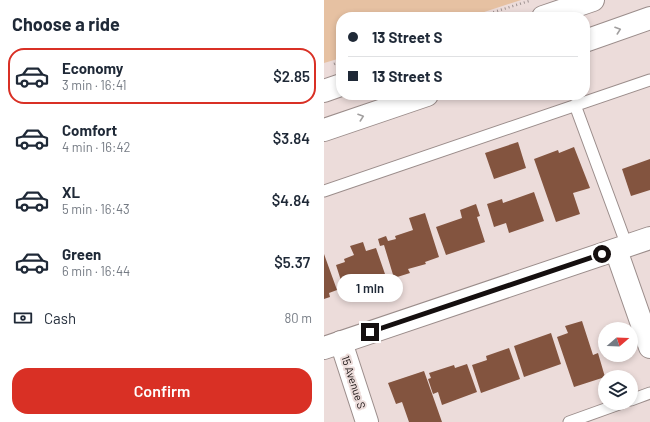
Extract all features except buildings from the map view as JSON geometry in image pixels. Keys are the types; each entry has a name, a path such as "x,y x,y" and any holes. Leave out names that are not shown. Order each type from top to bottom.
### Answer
{"street":[{"path":"558,12 593,0"},
{"path":"590,39 650,18"},
{"path":"324,91 336,87"},
{"path":"324,130 412,100"},
{"path":"332,345 650,238"},
{"path":"621,248 650,348"},
{"name":"15 Avenue S","path":"332,345 367,422"}],"lane":[{"path":"324,191 650,80"},
{"path":"575,105 621,248"},
{"path":"638,397 650,393"},
{"path":"569,422 602,410"}],"path":[{"path":"494,12 531,0"}],"shaded area":[{"path":"324,0 521,0 484,12 336,12 336,59 324,63"}],"route":[{"path":"370,332 602,254"}]}
